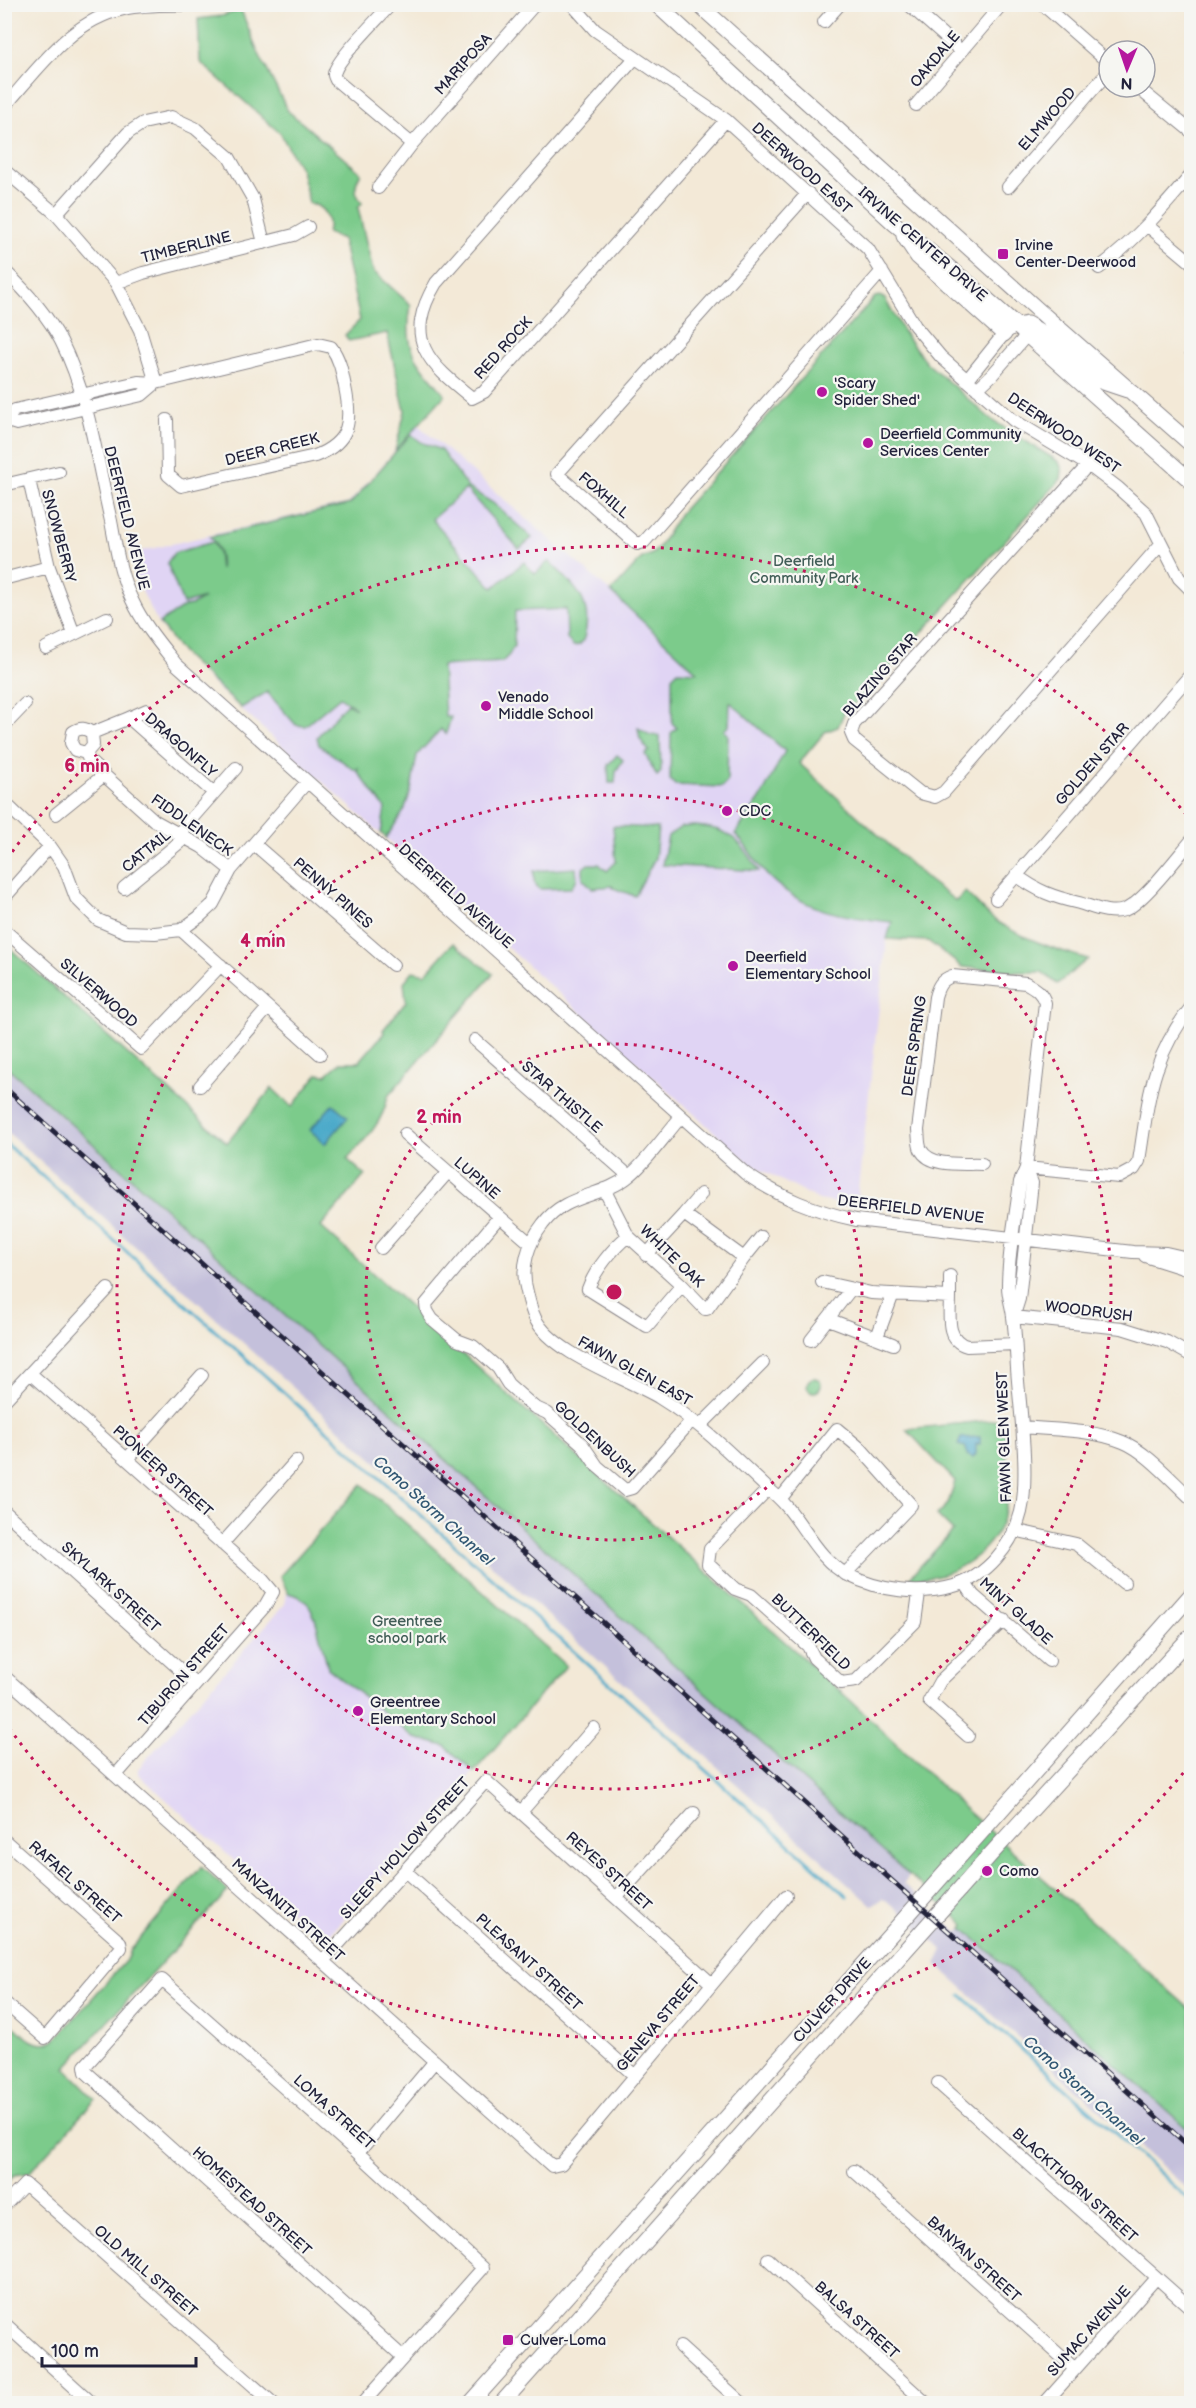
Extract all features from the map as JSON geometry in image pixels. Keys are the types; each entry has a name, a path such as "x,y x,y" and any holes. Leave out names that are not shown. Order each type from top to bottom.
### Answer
{"main road":[{"name":"IRVINE CENTER DRIVE","path":"656,4 895,224 972,286 1191,482"},
{"name":"IRVINE CENTER DRIVE","path":"698,4 1191,445"},
{"path":"1020,331 1100,381 1133,392"},
{"name":"CULVER DRIVE","path":"470,2403 891,1934 1191,1594"},
{"name":"CULVER DRIVE","path":"501,2403 999,1845 1191,1635"}],"street":[{"path":"4,106 57,47 79,28 97,17 125,8 203,4"},
{"path":"391,4 343,58 334,71 334,76 412,144"},
{"name":"MARIPOSA","path":"378,188 412,144 535,4"},
{"name":"DEERWOOD EAST","path":"572,4 595,30 726,120 868,249 915,326 941,357 972,385"},
{"path":"824,22 840,4"},
{"path":"908,4 961,51"},
{"name":"OAKDALE","path":"916,105 1002,4"},
{"path":"1042,4 1097,52"},
{"name":"RED ROCK","path":"634,58 436,283 428,297 420,323 422,342 431,362 472,399 484,392 726,120"},
{"name":"ELMWOOD","path":"1008,187 1097,85"},
{"path":"1151,99 1191,132"},
{"path":"56,214 128,133 143,123 171,117 195,128 229,157 253,199 264,243"},
{"path":"4,170 56,214 116,283 140,330 156,383"},
{"path":"1099,268 1123,250 1148,226 1191,174"},
{"name":"FOXHILL","path":"808,193 557,474 637,544 644,542 882,270"},
{"path":"1148,226 1191,263"},
{"name":"TIMBERLINE","path":"116,283 143,273 294,235 308,227"},
{"name":"DEERFIELD AVENUE","path":"4,270 45,315 61,340 82,395 121,567 131,599 150,630 176,664 680,1118 746,1174 774,1193 798,1204 823,1213 856,1220 1133,1252 1166,1253 1191,1259"},
{"path":"972,385 1020,331 1045,315"},
{"path":"972,385 1020,331"},
{"name":"DEER CREEK","path":"156,383 142,395 17,424 5,420 15,410 138,382 156,383 318,344 331,347 339,357 350,410 344,432 337,444 327,452 181,486 168,475 167,420"},
{"name":"DEERWOOD WEST","path":"972,385 1013,420 1088,465 1146,513 1179,578 1191,591"},
{"name":"BLAZING STAR","path":"1088,465 854,724 851,733 854,740 920,793 935,797 944,792 1161,544"},
{"name":"SNOWBERRY","path":"4,485 59,472"},
{"name":"SNOWBERRY","path":"29,480 49,567 74,633"},
{"path":"5,578 49,567"},
{"path":"46,648 107,618"},
{"name":"GOLDEN STAR","path":"996,899 1191,673"},
{"path":"5,724 25,704"},
{"name":"DRAGONFLY","path":"93,733 147,710"},
{"name":"DRAGONFLY","path":"129,718 214,794"},
{"name":"FIDDLENECK","path":"93,733 79,728 73,732 71,740 73,746 79,752 86,753 90,762 155,821 183,835 231,870"},
{"path":"86,753 93,745 93,733"},
{"name":"DRAGONFLY","path":"183,835 236,768"},
{"path":"56,814 104,775"},
{"path":"4,802 50,846 64,866 76,898 98,920 126,932 155,933 181,930 213,904 231,870 307,782"},
{"name":"CATTAIL","path":"124,888 183,835"},
{"path":"1016,875 1034,889 1055,897 1109,911 1123,911 1142,897 1191,840"},
{"name":"PENNY PINES","path":"254,844 393,965"},
{"path":"4,898 50,846"},
{"name":"SILVERWOOD","path":"4,930 141,1049 221,965"},
{"path":"181,930 320,1054"},
{"name":"DEER SPRING","path":"982,1164 941,1162 927,1157 920,1148 918,1130 935,997 944,979 952,976 1026,983 1036,989 1045,1003 1026,1168 1020,1182 1020,1238"},
{"path":"1026,1168 1119,1177 1134,1169 1139,1161 1148,1096 1154,1072 1171,1034 1191,1006"},
{"path":"200,1086 268,1008"},
{"name":"STAR THISTLE","path":"475,1040 629,1176"},
{"name":"FAWN GLEN EAST","path":"680,1118 629,1176 604,1190 561,1206 543,1223 530,1243 525,1264 524,1284 535,1320 560,1346 659,1398 696,1423 768,1489"},
{"name":"LUPINE","path":"405,1134 530,1243"},
{"path":"381,1248 448,1172"},
{"name":"WHITE OAK","path":"604,1190 628,1236 706,1309 744,1258"},
{"path":"646,1255 701,1194"},
{"path":"684,1215 744,1258 761,1238"},
{"name":"GOLDENBUSH","path":"499,1217 426,1304 427,1311 432,1318 457,1340 473,1346 498,1368 508,1384 534,1407 547,1413 582,1444 597,1466 625,1490 632,1488 696,1423"},
{"path":"628,1236 615,1248 588,1289 647,1326 682,1285"},
{"name":"FAWN GLEN WEST","path":"768,1489 781,1498 830,1562 845,1574 866,1583 919,1593 940,1590 965,1583 994,1562 1006,1546 1021,1510 1022,1427 1013,1317 1019,1299 1020,1238"},
{"name":"DEERFIELD AVENUE","path":"1133,1252 1191,1271"},
{"path":"950,1276 950,1328 955,1340 967,1346 1015,1344"},
{"path":"822,1282 851,1289 893,1294 950,1297"},
{"path":"4,1401 108,1289"},
{"path":"811,1340 851,1289"},
{"path":"877,1338 893,1294"},
{"name":"WOODRUSH","path":"1013,1317 1122,1328 1167,1342 1191,1356"},
{"path":"828,1319 893,1344"},
{"path":"696,1423 763,1363"},
{"name":"PIONEER STREET","path":"31,1374 263,1580 273,1592"},
{"path":"127,1459 202,1375"},
{"path":"1022,1427 1102,1436 1124,1442 1142,1453 1191,1499"},
{"path":"781,1498 837,1430 861,1449 911,1504 845,1574"},
{"path":"222,1544 296,1461"},
{"name":"BUTTERFIELD","path":"768,1489 711,1549 708,1564 735,1589 751,1595 808,1646 814,1658 841,1683 856,1681 915,1622 919,1593"},
{"name":"SKYLARK STREET","path":"4,1511 196,1684"},
{"path":"1014,1530 1076,1544 1124,1583"},
{"name":"MINT GLADE","path":"965,1583 973,1595 1048,1661"},
{"name":"TIBURON STREET","path":"116,1775 265,1606 273,1592"},
{"path":"968,1736 929,1701 940,1682 1004,1620"},
{"name":"MANZANITA STREET","path":"4,1676 552,2166"},
{"path":"521,1812 594,1728"},
{"name":"REYES STREET","path":"486,1781 712,1984"},
{"name":"SLEEPY HOLLOW STREET","path":"323,1961 486,1781"},
{"path":"617,1897 694,1813"},
{"name":"RAFAEL STREET","path":"4,1840 120,1942 122,1948 45,2038 4,2002"},
{"name":"PLEASANT STREET","path":"405,1871 633,2075"},
{"name":"GENEVA STREET","path":"552,2166 561,2164 633,2075 786,1896"},
{"name":"HOMESTEAD STREET","path":"162,1980 85,2066 86,2072 403,2357"},
{"name":"LOMA STREET","path":"162,1980 483,2268 403,2357"},
{"path":"358,2154 435,2061"},
{"name":"BLACKTHORN STREET","path":"938,2083 1191,2309"},
{"name":"BANYAN STREET","path":"854,2171 1075,2369"},
{"name":"OLD MILL STREET","path":"4,2206 25,2184 274,2403"},
{"name":"BALSA STREET","path":"768,2259 927,2403"},
{"name":"SUMAC AVENUE","path":"1044,2403 1156,2278"},
{"path":"4,2323 93,2403"},
{"path":"680,2347 743,2403"},
{"path":"362,2403 403,2357"}],"shaded area":[{"name":"Venado Middle School","path":"418,425 611,592 921,874 903,888 887,939 856,1206 819,1200 750,1164 214,685 184,655 158,624 142,591 129,554 349,503"},
{"path":"5,1066 909,1875 904,1884 958,1932 963,1928 1191,2132 1191,2192 936,1964 943,1950 888,1901 882,1899 873,1906 5,1130"},
{"name":"Greentree Elementary School","path":"362,1484 525,1713 328,1937 323,1939 138,1774 138,1769 285,1604 288,1587"}],"green space":[{"path":"241,10 258,52 288,111 361,173 357,181 356,192 362,203 358,208 373,271 411,305 409,334 411,345 420,364 445,395 395,451 405,411 387,333 349,341 345,335 360,320 342,239 327,233 328,222 325,214 319,207 309,203 301,170 280,133 200,62 198,19 222,16"},
{"name":"Deerfield Community Park","path":"880,296 885,299 906,336 926,362 992,420 1059,462 1062,470 1061,479 870,690 845,711 838,727 825,732 799,763 928,880 956,901 965,892 992,918 1013,931 1088,959 1057,984 1042,972 962,967 928,941 887,939 892,922 842,915 812,906 797,899 770,878 735,834 760,799 785,751 730,702 729,726 724,730 728,735 727,782 722,787 675,785 670,780 671,733 677,728 672,723 672,677 678,671 697,672 611,592 642,558 652,554 659,547 680,513 875,297"},
{"path":"411,434 421,442 441,450 468,488 493,503 532,538 519,549 466,489 432,519 493,588 524,562 535,574 549,561 579,593 586,611 587,622 582,641 573,646 567,639 566,609 515,611 514,646 502,662 442,666 445,717 451,717 446,734 441,729 417,755 411,790 404,811 386,838 381,833 385,808 357,771 358,768 355,770 319,745 317,737 347,703 356,708 340,697 305,726 296,725 267,692 241,708 182,653 159,623 185,606 204,598 183,604 167,563 174,553 213,542 218,552 220,570 219,552 215,544 210,537 350,504"},
{"path":"638,728 650,735 660,736 661,772 657,776 645,754 649,751 640,739"},
{"path":"617,755 623,760 616,771 615,783 609,783 608,765"},
{"path":"613,826 658,828 655,858 635,896 613,888 613,886 592,888 583,879 583,868 588,864 599,864 607,871 616,862"},
{"path":"681,827 717,829 733,838 747,852 759,871 662,865 668,836"},
{"path":"576,868 577,879 571,888 539,889 534,882 534,871"},
{"path":"453,943 493,974 388,1096 378,1123 347,1159 365,1175 321,1227 850,1700 962,1806 1191,2010 1191,2132 963,1928 965,1925 5,1065 5,944 227,1143 272,1088 292,1107 318,1074 326,1075 341,1062 359,1062 406,1002 404,982 413,971 425,974"},
{"path":"811,1378 817,1378 821,1385 817,1392 811,1392 807,1388 807,1382"},
{"path":"1004,1419 1007,1499 996,1533 974,1558 959,1567 943,1574 909,1578 953,1531 937,1515 948,1504 955,1481 906,1429"},
{"name":"Greentree school park","path":"362,1484 566,1666 474,1772 445,1746 415,1738 328,1668 315,1618 307,1602 288,1593 280,1576"},
{"path":"201,1867 228,1891 65,2068 96,2099 29,2173 14,2175 5,2186 5,2017 27,2038 40,2044 54,2041 128,1958 131,1949"}],"water":[{"path":"333,1104 348,1117 325,1144 310,1130"},
{"path":"980,1437 980,1444 976,1444 976,1454 973,1458 967,1455 966,1447 958,1445 961,1438"}],"waterway":[{"name":"Como Storm Channel","path":"4,1142 847,1896"},
{"name":"Como Storm Channel","path":"961,1995 1192,2202"}],"railway":[{"path":"4,1087 1192,2149"}],"place":[{"name":"Irvine Center-Deerwood","path":"1003,254"},
{"name":"'Scary Spider Shed'","path":"822,392"},
{"name":"Deerfield Community Services Center","path":"868,443"},
{"name":"Venado Middle School","path":"486,706"},
{"name":"CDC","path":"727,811"},
{"name":"Deerfield Elementary School","path":"733,966"},
{"name":"Greentree Elementary School","path":"358,1711"},
{"name":"Como","path":"987,1871"},
{"name":"Culver-Loma","path":"508,2340"}]}
